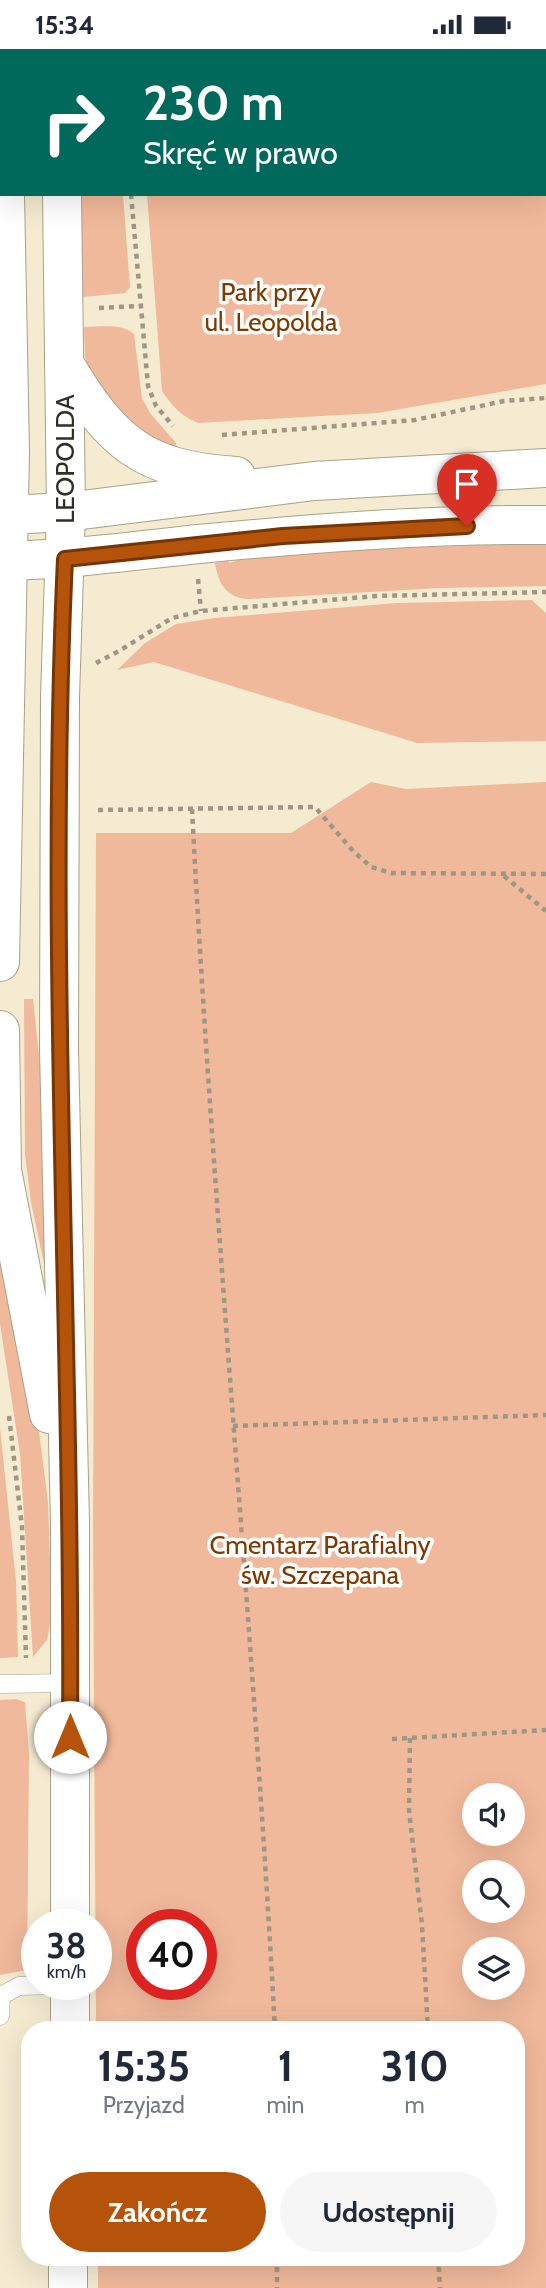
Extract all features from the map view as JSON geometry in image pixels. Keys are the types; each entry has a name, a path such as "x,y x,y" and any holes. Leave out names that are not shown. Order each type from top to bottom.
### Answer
{"street":[{"path":"0,963 8,561 9,312 5,196"},
{"name":"LEOPOLDA","path":"62,196 66,512 60,697 59,1050 70,1523 70,1909"},
{"path":"64,363 86,400 114,432 159,463 191,471 314,481"},
{"path":"8,515 66,512 314,481 546,468"},
{"path":"8,561 65,559 283,536 441,527 546,525"},
{"name":"LEOPOLDA","path":"0,1030 2,1170 70,1523"},
{"path":"70,2000 70,2021"},
{"path":"68,2266 68,2288"}],"lane":[{"path":"0,1684 71,1683"},
{"path":"0,2016 1,1996 21,1986"}],"path":[{"path":"131,196 148,386 156,406 180,431"},
{"path":"95,309 140,306"},
{"path":"219,436 407,421 504,401 546,398"},
{"path":"198,575 201,611"},
{"path":"108,658 172,618 201,611 376,596 543,592 546,598"},
{"path":"98,810 315,807 353,851 371,867 391,873 546,874"},
{"path":"192,809 233,1426 265,1841 275,2021"},
{"path":"504,875 546,911"},
{"path":"233,1426 546,1415"},
{"path":"392,1739 546,1730"},
{"path":"410,1738 410,1810 422,1925 427,2021"},
{"path":"277,2266 277,2288"},
{"path":"439,2266 440,2288"}],"green space":[{"path":"81,196 123,196 130,287 125,293 83,297"},
{"name":"Park przy ul. Leopolda","path":"147,196 546,196 546,384 377,413 198,423 177,410 162,391"},
{"path":"84,327 117,327 134,334 142,398 150,413 176,443 177,453 133,433 92,378 85,357"},
{"path":"546,545 546,586 439,588 249,599 234,596 225,588 218,577 215,563 370,549"},
{"path":"532,600 546,613 546,741 417,743 154,662 117,670 145,643 176,624 215,618 397,603"},
{"name":"Cmentarz Parafialny św. Szczepana","path":"371,782 406,789 546,782 546,2288 98,2288 98,2266 525,2266 525,2021 96,2021 96,2000 112,2000 112,1909 95,1909 93,1529 96,833 291,833"},
{"path":"24,999 33,999 45,1111 46,1273 31,1202 25,1154"},
{"path":"0,1233 38,1424 48,1502 52,1614 47,1640 33,1657 20,1454 0,1324"},
{"path":"0,1428 16,1581 18,1657 0,1658"},
{"path":"16,1699 25,1702 29,1754 28,1909 21,1909 21,1971 0,1975 0,1700"}],"route":[{"path":"70,1737 70,1523 59,1050 60,697 65,559 283,536 467,526"}]}
